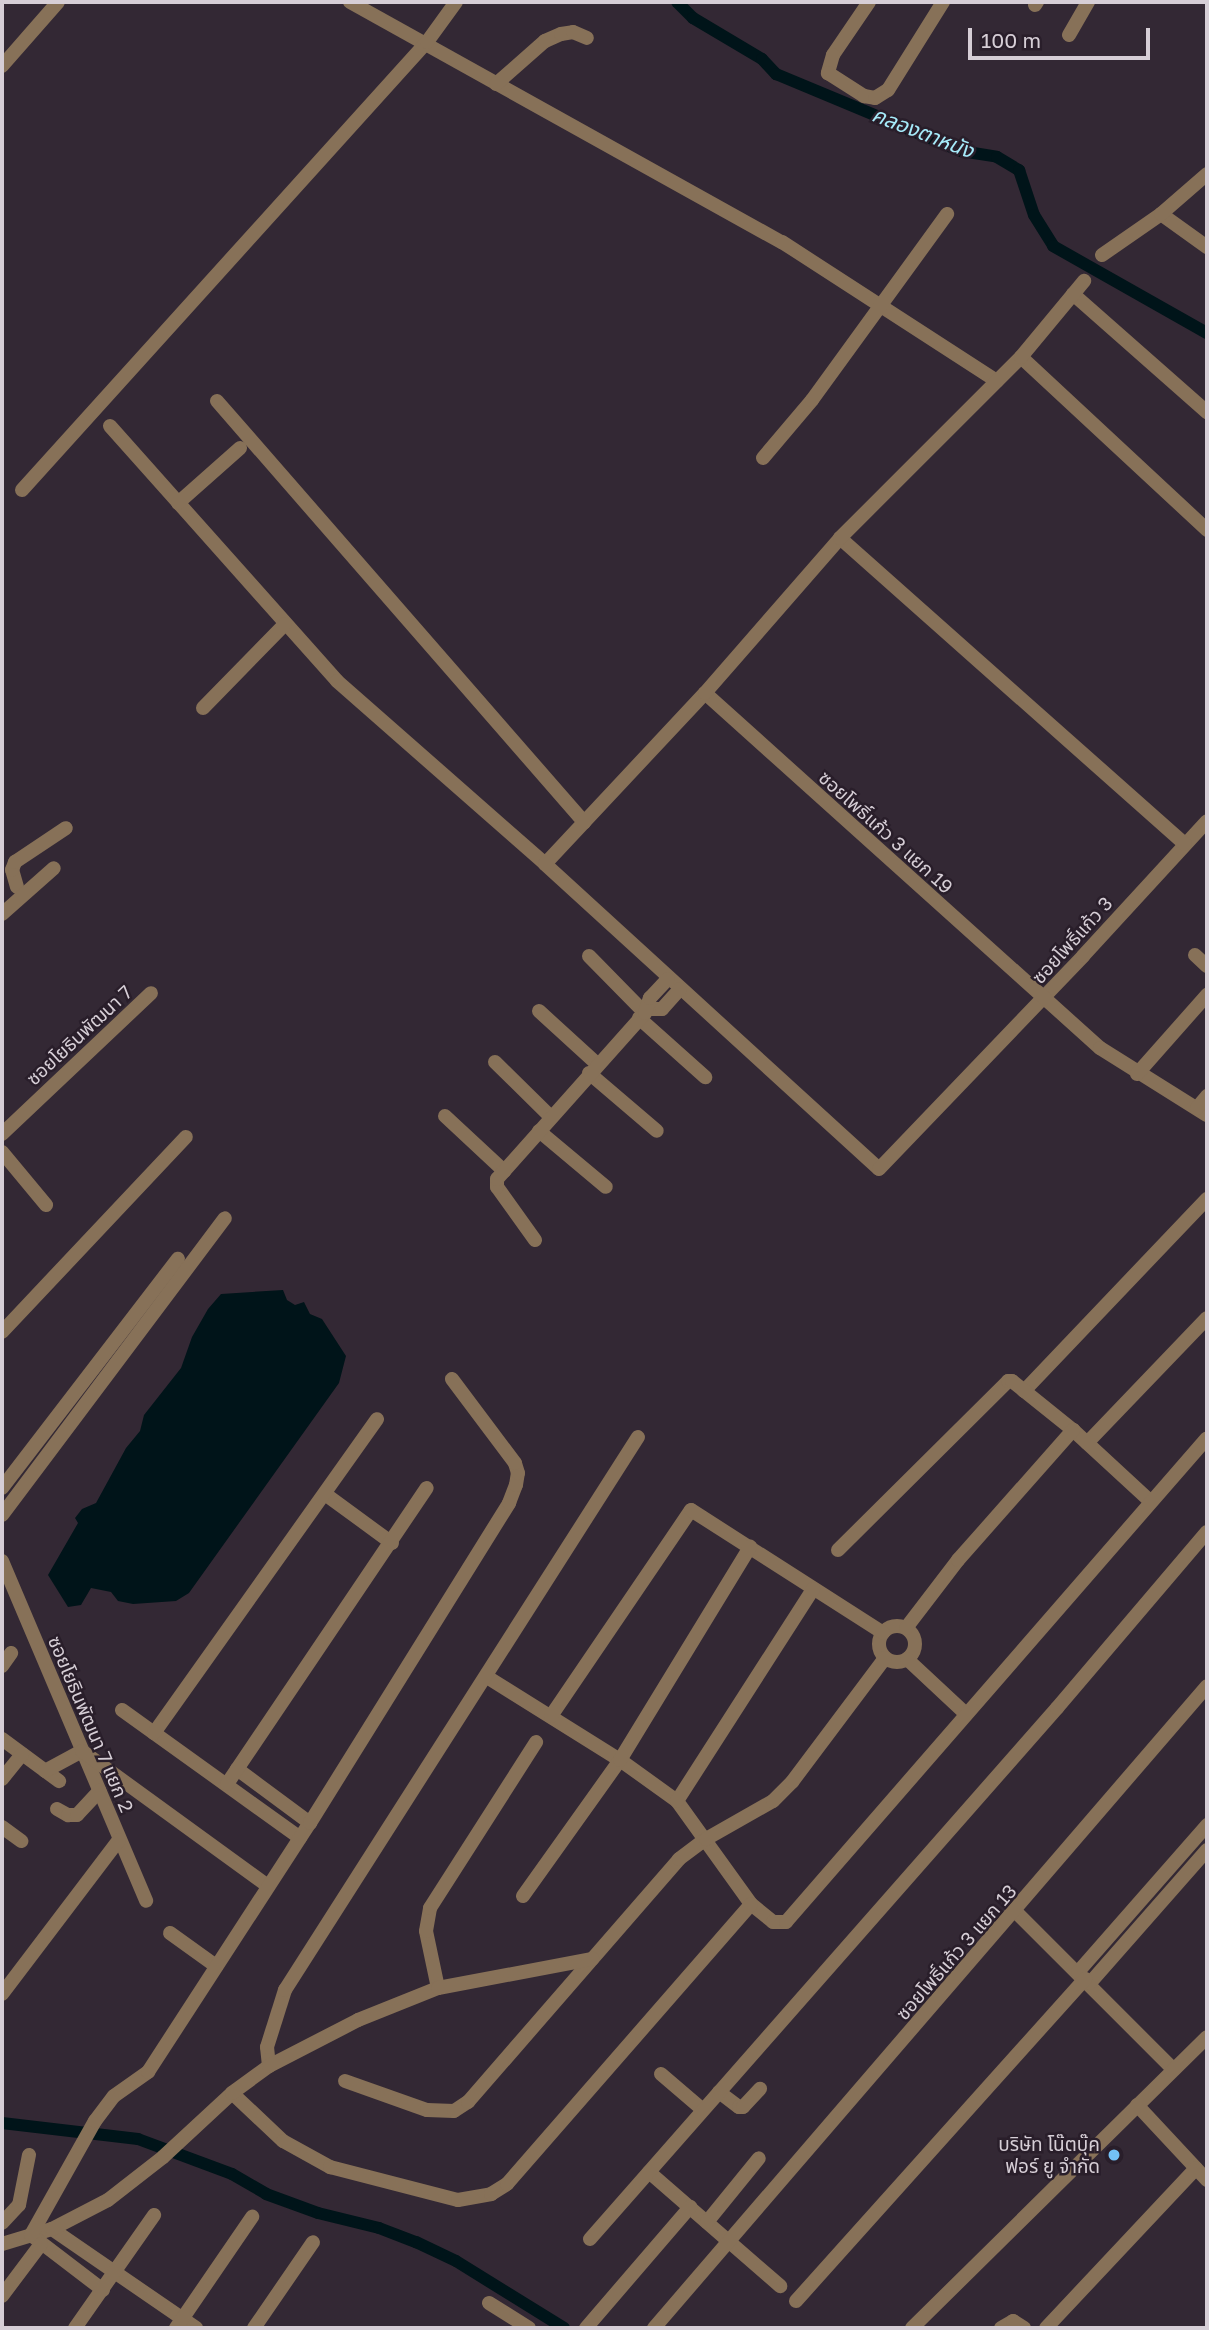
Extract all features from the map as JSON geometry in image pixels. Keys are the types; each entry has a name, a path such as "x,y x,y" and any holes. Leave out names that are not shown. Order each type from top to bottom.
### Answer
{"street":[{"path":"2,66 58,2"},
{"path":"350,2 427,42 496,84 782,242 997,381"},
{"path":"22,490 427,42 456,2"},
{"path":"869,2 833,55 828,73 864,96 875,98 888,90 943,2"},
{"path":"1069,35 1088,2"},
{"path":"496,84 545,41 573,32 587,38"},
{"path":"1102,255 1161,214 1207,174"},
{"path":"763,458 812,400 947,214"},
{"path":"1161,214 1207,247"},
{"path":"545,864 705,693 840,538 1021,357 1084,281"},
{"path":"1073,294 1207,412"},
{"path":"1021,357 1207,530"},
{"path":"217,401 584,822"},
{"path":"110,426 337,681 545,864 879,1169 1042,999"},
{"path":"178,503 240,448"},
{"path":"840,538 1185,845"},
{"path":"203,708 285,624"},
{"name":"ซอยโพธิ์แก้ว 3 แยก 19","path":"705,693 1042,999"},
{"name":"ซอยโพธิ์แก้ว 3","path":"1202,1112 1137,1074 1100,1048 1042,999 1207,821"},
{"path":"17,887 12,870 15,862 66,828"},
{"path":"2,914 54,868"},
{"path":"1195,955 1207,966"},
{"path":"589,956 705,1077"},
{"path":"535,1240 497,1186 497,1179 644,1013 650,998 668,979"},
{"path":"644,1013 662,1009 680,989"},
{"name":"ซอยโยธินพัฒนา 7","path":"2,1134 151,993"},
{"path":"1137,1074 1207,995"},
{"path":"539,1011 656,1131"},
{"path":"495,1062 551,1117"},
{"path":"1202,1112 1207,1096"},
{"path":"445,1116 504,1171"},
{"path":"539,1131 606,1186"},
{"path":"2,1332 186,1137"},
{"path":"2,1153 46,1205"},
{"path":"1024,1391 1207,1199"},
{"path":"2,1515 225,1218"},
{"path":"2,1488 178,1259"},
{"path":"1087,1443 1207,1318"},
{"path":"2,2296 36,2240 80,2146 95,2121 114,2096 148,2072 310,1823 509,1503 518,1473 515,1463 452,1379"},
{"path":"838,1550 1004,1384 1012,1381 1073,1430 1150,1501"},
{"path":"154,1732 377,1419"},
{"path":"906,1628 958,1560 1073,1430"},
{"path":"269,2066 267,2047 285,1990 638,1437"},
{"path":"487,1677 620,1760 677,1801 751,1904 773,1922 786,1922 965,1713 1207,1438"},
{"path":"227,1784 427,1488"},
{"path":"326,1494 392,1543"},
{"path":"551,1716 689,1512 697,1512 883,1633"},
{"path":"590,2239 1057,1708 1207,1532"},
{"path":"523,1896 620,1760 750,1547"},
{"name":"ซอยโยธินพัฒนา 7 แยก 2","path":"2,1561 5,1582 82,1751 146,1901"},
{"path":"677,1801 813,1589"},
{"path":"893,1626 906,1628 913,1635 915,1646 907,1659 893,1662 885,1658 878,1646 883,1633 893,1626"},
{"path":"2,1666 11,1653"},
{"path":"345,2081 428,2110 454,2111 481,2089 680,1860 706,1839 773,1801 792,1782 885,1658"},
{"path":"907,1659 965,1713"},
{"name":"ซอยโพธิ์แก้ว 3 แยก 13","path":"654,2328 1016,1912 1207,1686"},
{"path":"122,1710 300,1838"},
{"path":"2,1739 59,1781"},
{"path":"439,1988 426,1931 430,1908 536,1742"},
{"path":"45,1771 82,1751 268,1886"},
{"path":"2,1779 22,1754"},
{"path":"237,1769 310,1823"},
{"path":"57,1809 77,1815 99,1791"},
{"path":"1084,1978 1091,1958 1207,1825"},
{"path":"2,1827 21,1841"},
{"path":"2,1994 119,1840"},
{"path":"796,2301 1084,1978 1103,1968 1207,1850"},
{"path":"232,2093 283,2141 330,2167 458,2200 491,2194 507,2184 751,1904"},
{"path":"1016,1912 1173,2069"},
{"path":"1131,1912 1143,1923"},
{"path":"170,1933 216,1966"},
{"path":"1091,1958 1103,1968"},
{"path":"2,2244 36,2240 52,2228 108,2200 163,2157 232,2093 269,2066 388,2005 439,1988 592,1959"},
{"path":"912,2328 1207,2037"},
{"path":"661,2074 703,2110"},
{"path":"719,2092 738,2107 743,2107 760,2089"},
{"path":"1137,2105 1207,2180"},
{"path":"2,2223 19,2205 29,2155"},
{"path":"707,2222 759,2158"},
{"path":"1046,2328 1196,2168"},
{"path":"649,2172 780,2286"},
{"path":"586,2328 690,2207"},
{"path":"75,2328 154,2215"},
{"path":"179,2324 252,2217"},
{"path":"52,2228 115,2272 179,2324 196,2328"},
{"path":"36,2240 103,2290"},
{"path":"254,2328 313,2242"},
{"path":"489,2303 528,2328"},
{"path":"1001,2328 1013,2320 1024,2328"}],"shaded area":[{"path":"283,1290 287,1300 295,1305 304,1302 310,1314 322,1319 346,1356 339,1383 189,1593 176,1601 133,1604 118,1601 111,1592 91,1588 81,1605 68,1607 48,1575 78,1523 75,1518 82,1509 96,1503 126,1448 140,1431 144,1415 181,1368 192,1337 208,1309 221,1294"}],"waterway":[{"name":"คลองตาหนัง","path":"677,2 693,18 762,59 776,74 961,151 997,157 1019,170 1034,215 1053,246 1207,333"},
{"path":"2,2123 138,2139 232,2174 266,2194 318,2213 379,2228 416,2242 456,2261 564,2328"}],"place":[{"name":"บริษัท โน๊ตบุ๊ค ฟอร์ ยู จำกัด","path":"1114,2155"}]}
